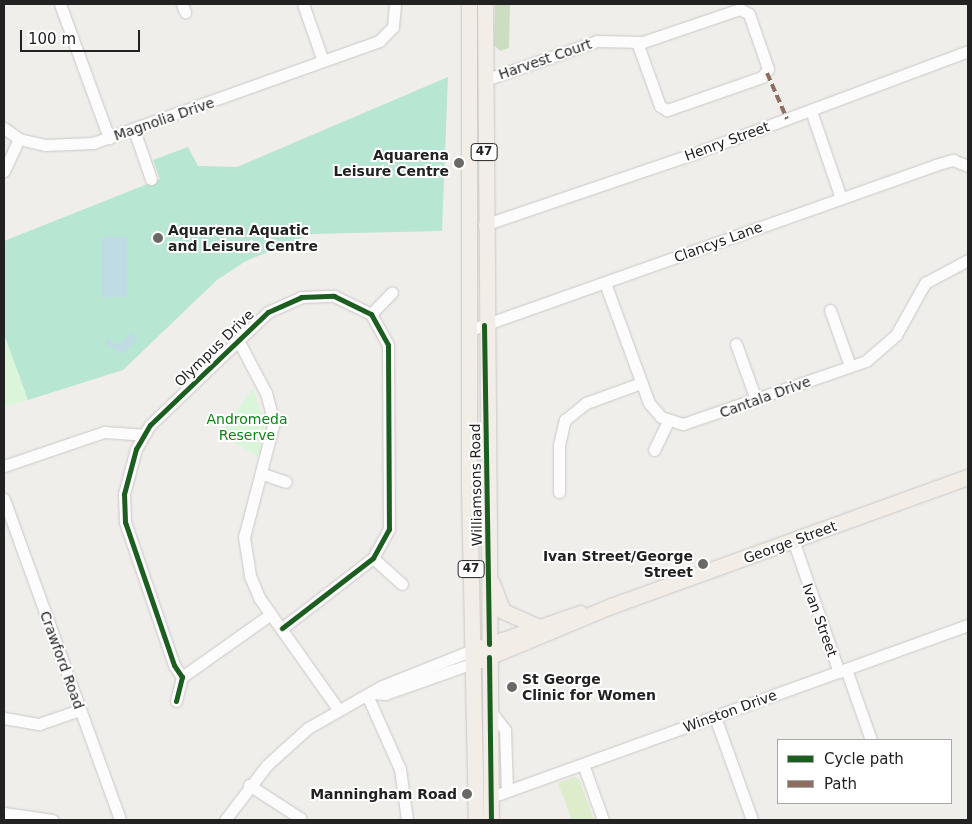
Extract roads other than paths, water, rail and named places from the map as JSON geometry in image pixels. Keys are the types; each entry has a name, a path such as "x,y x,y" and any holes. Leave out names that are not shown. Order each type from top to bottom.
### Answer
{"main road":[{"name":"Williamsons Road","path":"469,4 468,331 476,820"},
{"name":"Williamsons Road","path":"485,4 484,325 491,820"},
{"path":"468,83 485,80"},
{"name":"George Street","path":"489,651 968,477"},
{"path":"488,571 504,611 538,626"},
{"name":"George Street","path":"489,651 538,626 611,606"},
{"path":"473,657 489,651"}],"street":[{"path":"60,4 108,138"},
{"path":"303,4 323,61"},
{"name":"Magnolia Drive","path":"4,128 19,139 58,147 108,138 134,130 323,61 388,35 395,4"},
{"name":"Harvest Court","path":"485,80 597,41 636,42 744,9 768,69 762,77 667,110 660,106 636,42"},
{"name":"Henry Street","path":"484,225 811,111 968,52"},
{"path":"811,111 841,198"},
{"path":"134,130 151,179"},
{"path":"4,171 19,139"},
{"name":"Clancys Lane","path":"468,331 947,161 968,166"},
{"name":"Cantala Drive","path":"668,421 692,423 850,366 889,344 925,283 968,260"},
{"path":"605,283 649,404 668,421 654,450"},
{"path":"282,628 373,558 389,529 389,356 371,314 392,292"},
{"name":"Olympus Drive","path":"182,676 174,665 125,522 126,479 143,435 268,312 301,297 334,296 371,314"},
{"path":"830,310 850,366"},
{"path":"238,340 272,408 272,438 244,548 254,588 338,709"},
{"path":"736,344 756,400"},
{"path":"559,492 559,445 565,420 586,403 641,382"},
{"path":"4,466 104,432 143,435"},
{"path":"263,474 286,482"},
{"name":"Crawford Road","path":"4,499 120,820"},
{"name":"Ivan Street","path":"791,541 871,739"},
{"path":"373,558 402,584"},
{"path":"176,701 182,676 271,614"},
{"name":"Winston Drive","path":"491,797 968,625"},
{"path":"225,820 249,785 295,738 338,709 369,694 385,694 473,657"},
{"path":"369,694 400,768 407,820"},
{"path":"4,718 38,724 80,710"},
{"path":"490,710 505,730 507,791"},
{"path":"715,717 752,820"},
{"path":"583,764 603,820"},
{"path":"249,785 300,818"},
{"path":"233,820 236,804"},
{"path":"4,813 53,820"}],"water":[{"path":"101,237 127,237 127,297 101,297"},
{"path":"133,333 136,341 122,354 106,344 107,338 117,345"}],"place":[{"name":"Aquarena Leisure Centre","path":"459,163"},
{"name":"Aquarena Aquatic and Leisure Centre","path":"158,238"},
{"name":"Ivan Street/George Street","path":"703,564"},
{"name":"St George Clinic for Women","path":"512,687"},
{"name":"Manningham Road","path":"467,794"}],"park label":[{"name":"Andromeda Reserve","path":"247,428"}]}
